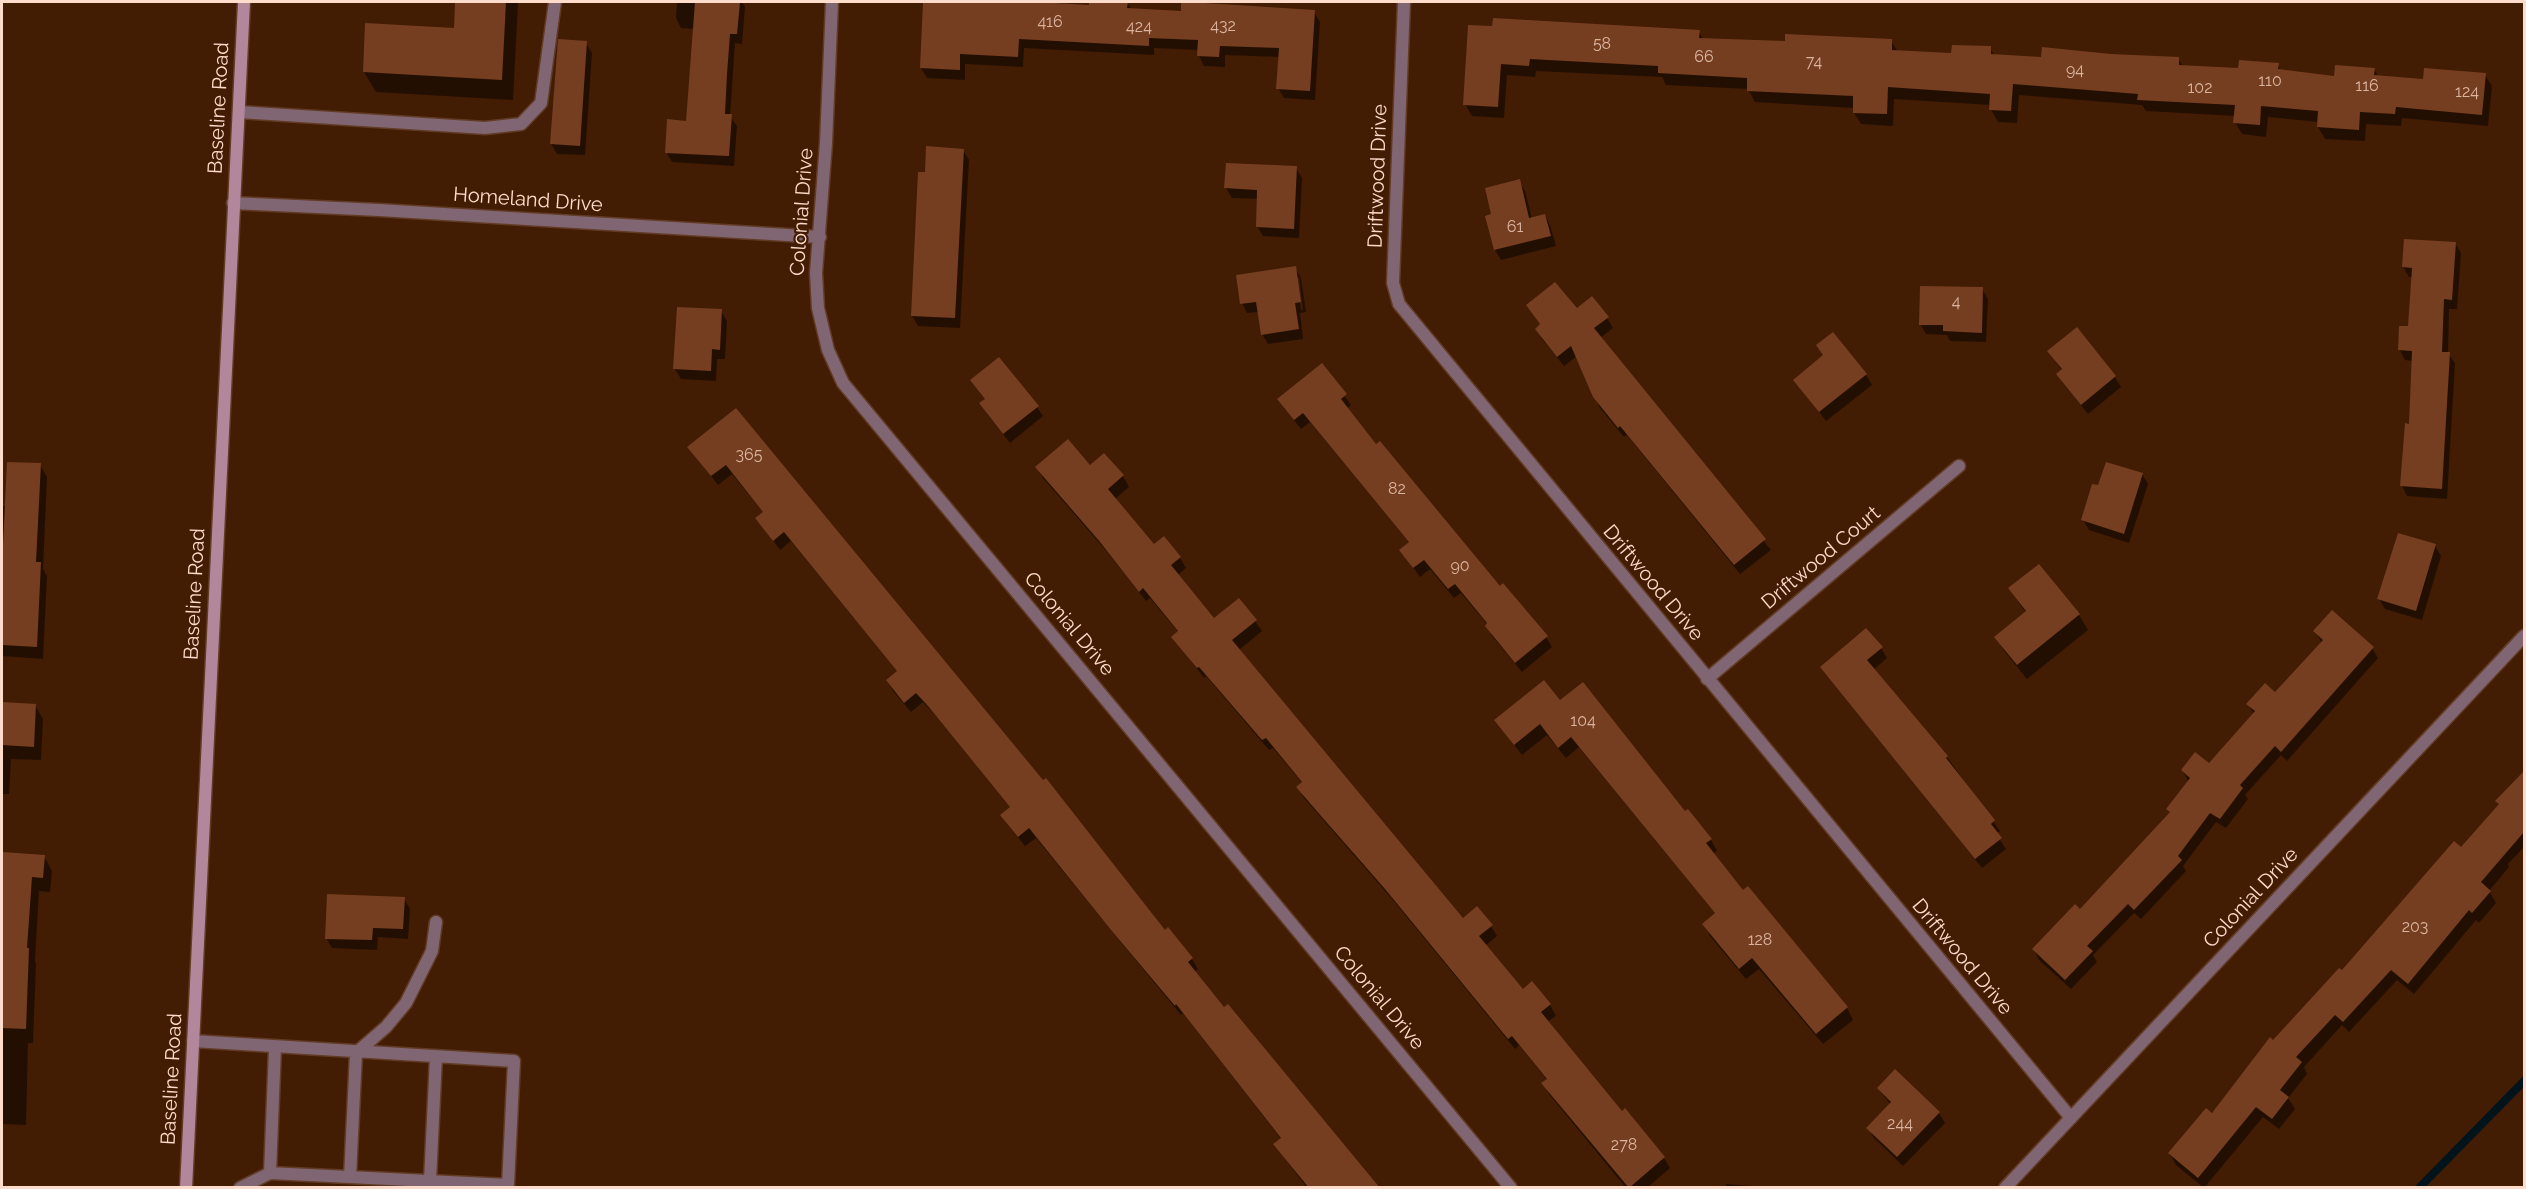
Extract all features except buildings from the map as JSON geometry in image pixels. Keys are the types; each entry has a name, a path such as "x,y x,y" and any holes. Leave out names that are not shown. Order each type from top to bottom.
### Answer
{"street":[{"name":"Baseline Road","path":"186,1188 244,2"},
{"path":"238,112 485,128 521,124 541,103 555,2"},
{"name":"Colonial Drive","path":"832,2 820,237 816,273 818,308 828,350 843,383 1511,1188"},
{"name":"Driftwood Drive","path":"1404,2 1393,283 1399,304 2071,1119"},
{"name":"Homeland Drive","path":"233,203 820,237"},
{"name":"Driftwood Court","path":"1707,680 1959,466"},
{"name":"Colonial Drive","path":"2005,1188 2524,636"},
{"path":"350,1177 356,1053 386,1027 406,1004 432,951 436,922"},
{"path":"193,1041 275,1048 514,1061 508,1185 270,1173 240,1188"},
{"path":"270,1173 275,1048"},
{"path":"430,1181 436,1057"}],"waterway":[{"path":"2419,1188 2524,1081"}]}
